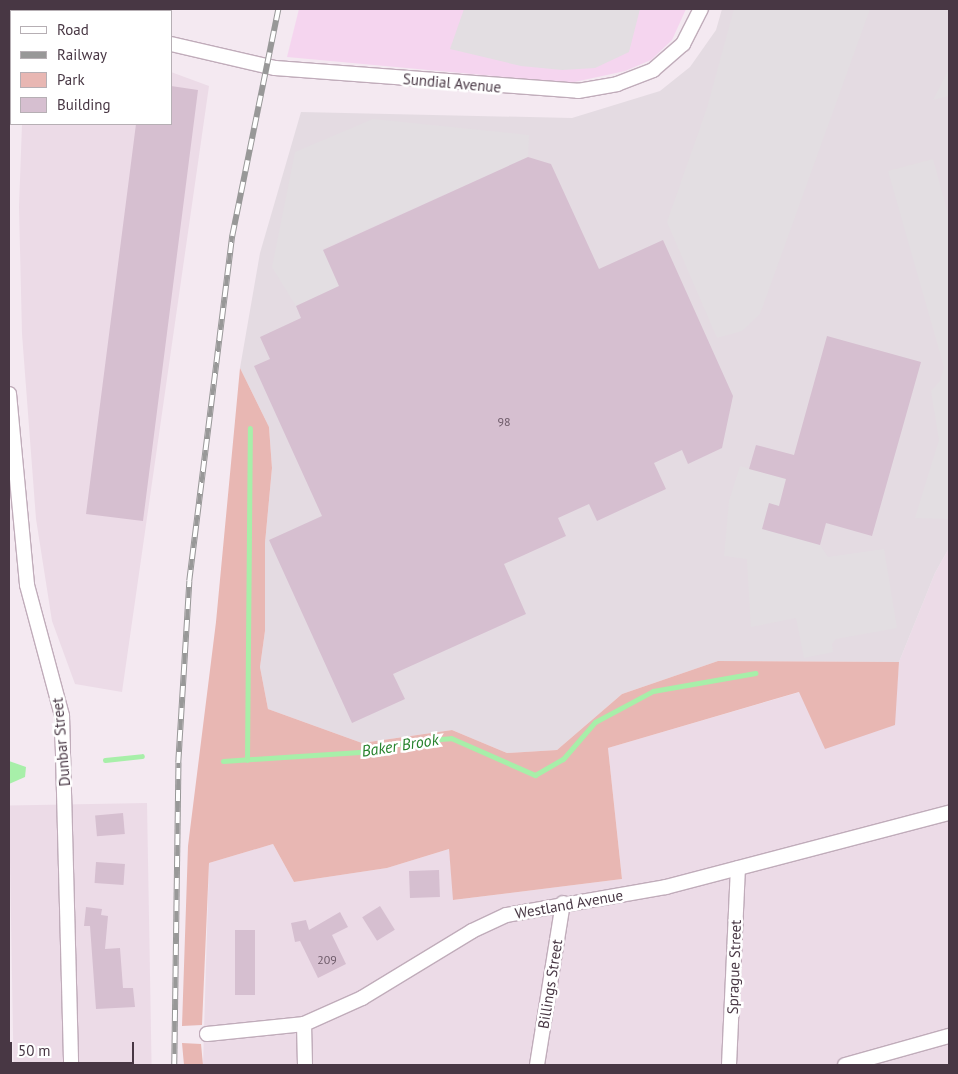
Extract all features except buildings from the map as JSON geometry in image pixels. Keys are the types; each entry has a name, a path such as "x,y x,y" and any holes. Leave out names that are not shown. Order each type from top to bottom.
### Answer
{"street":[{"name":"Sundial Avenue","path":"172,44 265,67 578,91 617,84 653,70 683,44 700,9"},
{"name":"Dunbar Street","path":"9,394 27,585 62,716 71,1065"},
{"name":"Westland Avenue","path":"207,1034 304,1024 362,998 472,931 507,915 563,903 666,887 949,812"},
{"name":"Sprague Street","path":"730,1065 738,868"},
{"name":"Billings Street","path":"537,1065 563,903"},
{"path":"304,1024 305,1065"},
{"path":"845,1065 949,1036"}],"shaded area":[{"path":"299,9 686,9 672,40 651,60 625,71 570,83 287,57"},
{"path":"464,9 640,9 629,52 595,68 562,70 521,66 450,49"},
{"path":"722,9 949,9 949,548 935,573 899,662 718,661 622,694 557,750 507,753 452,730 362,743 268,709 260,667 265,631 265,543 272,468 269,427 240,368 260,253 301,112 572,118 660,91 690,67 716,30"},
{"path":"734,9 870,9 760,314 742,331 717,338 667,222 707,108"},
{"path":"949,69 949,96 933,100"},
{"path":"172,72 209,86 122,692 75,684 52,621 36,519 22,334 19,207 22,125 172,125"},
{"path":"373,119 529,135 528,157 323,249 339,286 296,306 272,267 295,152"},
{"path":"933,159 949,218 949,519 915,518 939,440 931,391 940,381 944,367 888,171"},
{"path":"740,466 786,479 779,506 820,545 828,557 884,549 897,628 836,639 832,644 833,652 804,658 796,618 751,627 747,559 724,556 729,501"},
{"path":"949,548 949,1065 203,1065 209,863 273,844 294,882 387,868 449,849 454,900 622,879 608,748 800,692 894,725 899,662 935,573"},
{"path":"9,761 26,767 25,777 9,784"},
{"path":"147,803 152,1065 14,1065 9,805"}],"green space":[{"path":"240,368 269,427 272,468 265,543 265,631 260,667 268,709 362,743 452,730 507,753 557,750 622,694 718,661 899,662 895,725 825,749 799,692 608,748 622,879 453,900 449,849 387,868 294,882 273,844 209,863 202,1025 182,1026 188,846 216,622"},
{"path":"182,1043 201,1044 203,1065 184,1065"}],"waterway":[{"name":"Baker Brook","path":"247,760 250,428"},
{"name":"Baker Brook","path":"223,761 360,752 412,741 451,738 535,775 563,759 595,722 653,691 755,673"},
{"name":"Baker Brook","path":"105,760 142,756"}],"railway":[{"path":"174,1065 178,763 189,581 232,236 278,9"}]}
